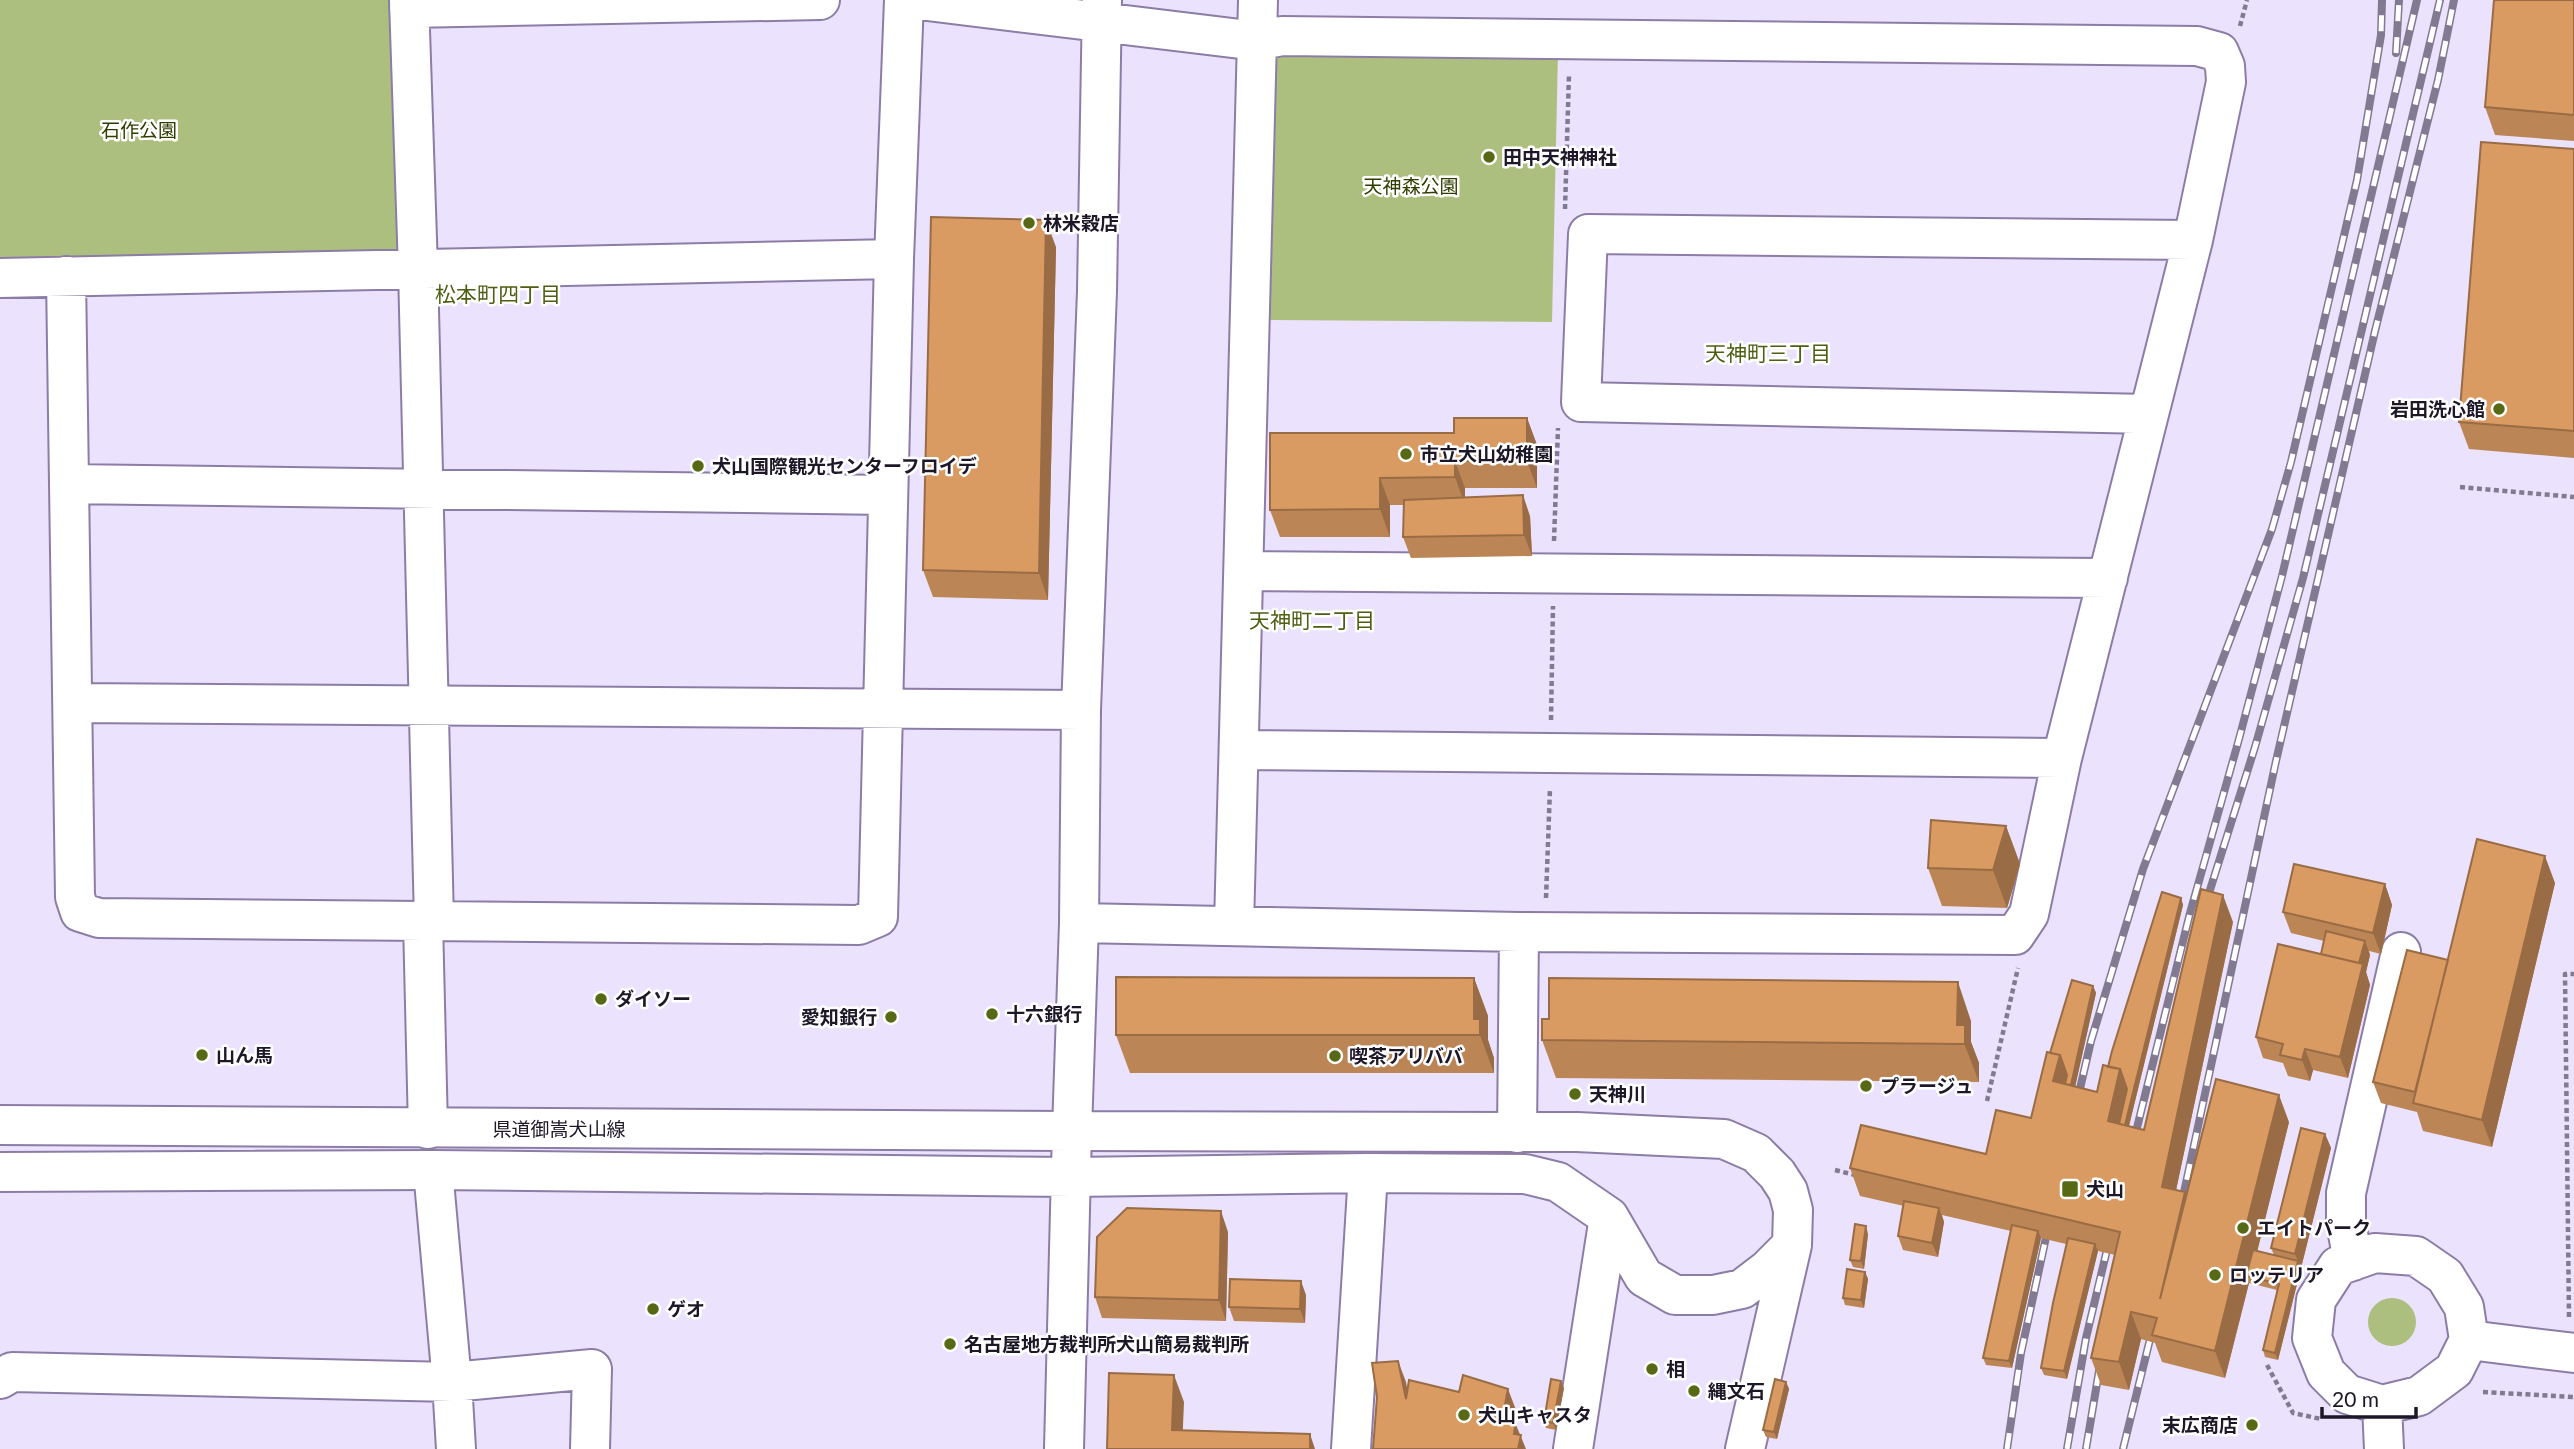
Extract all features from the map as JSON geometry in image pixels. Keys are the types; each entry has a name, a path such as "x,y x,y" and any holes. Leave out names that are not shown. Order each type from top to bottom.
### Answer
{"street":[{"path":"428,1129 429,707 409,4 820,0"},
{"path":"66,276 75,897 80,912 99,918 859,925 878,917 894,259 904,0"},
{"path":"919,0 1101,11 1257,41 1282,36 2197,46 2219,52 2225,66 2226,82 2193,240 2062,758 2029,914 2015,935 1519,932 1079,923"},
{"path":"1234,926 1258,0"},
{"path":"1064,1449 1079,923 1081,710 1097,292 1101,11"},
{"path":"2148,414 1581,402 1588,234 2193,240"},
{"path":"0,278 894,259"},
{"path":"69,484 888,495"},
{"path":"1244,571 2109,578"},
{"path":"73,704 1081,710"},
{"path":"1239,750 2062,758"},
{"path":"1517,1133 1519,932"},
{"path":"2353,1261 2346,1223 2346,1193 2401,952"},
{"name":"県道御嵩犬山線","path":"0,1125 428,1129 1577,1132 1724,1139 1756,1153 1777,1174 1788,1191 1793,1210 1792,1245 1745,1449"},
{"path":"432,1170 456,1449"},
{"path":"0,1172 432,1170 1072,1177 1525,1174 1558,1182 1609,1217 1644,1277 1675,1295 1713,1295 1742,1289 1767,1270 1792,1245"},
{"path":"1351,1449 1368,1173"},
{"path":"1573,1449 1609,1217"},
{"path":"2375,1253 2416,1256 2445,1276 2465,1307 2469,1340 2454,1370 2419,1396 2382,1405 2347,1394 2326,1373 2312,1338 2316,1300 2338,1266 2353,1261 2375,1253"},
{"path":"2469,1340 2572,1339"},
{"path":"0,1379 12,1372 452,1382 592,1369 590,1449"},
{"path":"2382,1405 2384,1449"}],"path":[{"path":"2459,487 2574,497"},
{"path":"1987,1101 2024,946 2015,935"},
{"path":"2572,1339 2565,974 2574,974"},
{"path":"1835,1170 1858,1176"}],"green space":[{"name":"石作公園","path":"0,0 393,0 400,255 0,263"},
{"name":"天神森公園","path":"1282,50 1558,53 1552,322 1265,320 1271,61"},
{"path":"2392,1298 2409,1305 2416,1322 2409,1339 2392,1346 2375,1339 2368,1322 2375,1305"}],"building":[{"path":"2494,0 2574,0 2574,115 2485,107"},
{"path":"2481,142 2574,149 2574,431 2459,422"},
{"path":"931,217 1046,220 1039,573 923,570"},
{"path":"1454,418 1527,418 1527,461 1455,461 1455,477 1380,478 1380,509 1270,510 1270,433 1454,433"},
{"path":"1523,495 1524,535 1403,537 1404,500"},
{"path":"1931,820 2006,826 1993,870 1928,868"},
{"path":"2477,839 2545,856 2482,1120 2413,1103"},
{"path":"2294,864 2385,884 2373,933 2283,912"},
{"path":"2201,889 2223,895 2162,1187 2185,1192 2160,1299 2216,1079 2279,1095 2215,1351 2152,1335 2157,1318 2131,1312 2119,1362 2091,1358 2120,1232 1850,1168 1861,1125 1986,1154 1996,1110 2031,1118 2047,1052 2060,1055 2053,1081 2097,1092 2103,1065 2120,1069 2108,1121 2144,1130"},
{"path":"2162,892 2181,898 2125,1125 2119,1124 2127,1089 2120,1069 2108,1067"},
{"path":"2326,931 2365,941 2359,963 2321,954"},
{"path":"2278,944 2363,964 2340,1057 2305,1049 2302,1060 2280,1055 2283,1044 2256,1037"},
{"path":"2407,950 2448,960 2415,1092 2373,1082"},
{"path":"1116,977 1474,978 1474,1019 1480,1019 1480,1035 1116,1035"},
{"path":"1549,978 1958,982 1957,1025 1965,1025 1965,1044 1542,1040 1542,1019 1549,1019"},
{"path":"2072,980 2093,986 2071,1085 2065,1084 2067,1075 2060,1055 2050,1053"},
{"path":"2301,1128 2325,1134 2295,1254 2271,1248"},
{"path":"1904,1201 1939,1208 1932,1243 1898,1236"},
{"path":"1127,1208 1221,1211 1219,1300 1095,1297 1097,1237"},
{"path":"1855,1224 1866,1226 1861,1261 1850,1260"},
{"path":"2012,1225 2038,1231 2009,1361 1983,1358"},
{"path":"2068,1238 2095,1244 2064,1371 2041,1368"},
{"path":"2253,1250 2298,1261 2275,1353 2263,1350 2279,1284 2246,1276"},
{"path":"1847,1269 1865,1272 1861,1300 1843,1298"},
{"path":"1230,1279 1301,1281 1300,1309 1229,1307"},
{"name":"犬山キャスタ","path":"1398,1361 1406,1399 1409,1380 1459,1392 1463,1375 1508,1389 1503,1415 1513,1417 1511,1425 1515,1426 1514,1434 1521,1435 1518,1449 1373,1449 1377,1397 1372,1363"},
{"path":"1109,1373 1174,1375 1172,1430 1310,1434 1310,1449 1107,1449"},
{"path":"1551,1379 1561,1381 1553,1423 1544,1421"},
{"path":"1775,1379 1786,1382 1774,1432 1763,1430"}],"railway":[{"path":"2076,1106 2091,1041 2143,869 2272,529 2291,462 2357,180 2381,35 2382,0"},
{"path":"2396,53 2399,0"},
{"path":"2132,1148 2190,913 2282,576 2417,0"},
{"path":"2204,909 2255,747 2303,578 2440,0"},
{"path":"2180,1211 2276,761 2375,331 2438,80 2454,0"},
{"path":"2007,1449 2021,1353 2050,1219"},
{"path":"2067,1449 2086,1338 2111,1233"},
{"path":"2123,1449 2154,1323"},
{"path":"2086,1449 2101,1359"}],"place":[{"name":"田中天神神社","path":"1489,157"},
{"name":"林米穀店","path":"1029,223"},
{"name":"岩田洗心館","path":"2499,409"},
{"name":"市立犬山幼稚園","path":"1406,454"},
{"name":"犬山国際観光センターフロイデ","path":"698,466"},
{"name":"ダイソー","path":"601,999"},
{"name":"十六銀行","path":"992,1014"},
{"name":"愛知銀行","path":"891,1017"},
{"name":"山ん馬","path":"202,1055"},
{"name":"喫茶アリババ","path":"1335,1056"},
{"name":"プラージュ","path":"1866,1086"},
{"name":"天神川","path":"1575,1094"},
{"name":"犬山","path":"2070,1189"},
{"name":"エイトパーク","path":"2243,1228"},
{"name":"ロッテリア","path":"2215,1275"},
{"name":"ゲオ","path":"653,1309"},
{"name":"名古屋地方裁判所犬山簡易裁判所","path":"950,1344"},
{"name":"相","path":"1652,1369"},
{"name":"縄文石","path":"1694,1391"},
{"name":"犬山キャスタ","path":"1464,1415"},
{"name":"末広商店","path":"2252,1425"}],"district":[{"name":"松本町四丁目","path":"498,295"},
{"name":"天神町三丁目","path":"1768,354"},
{"name":"天神町二丁目","path":"1312,621"}]}
